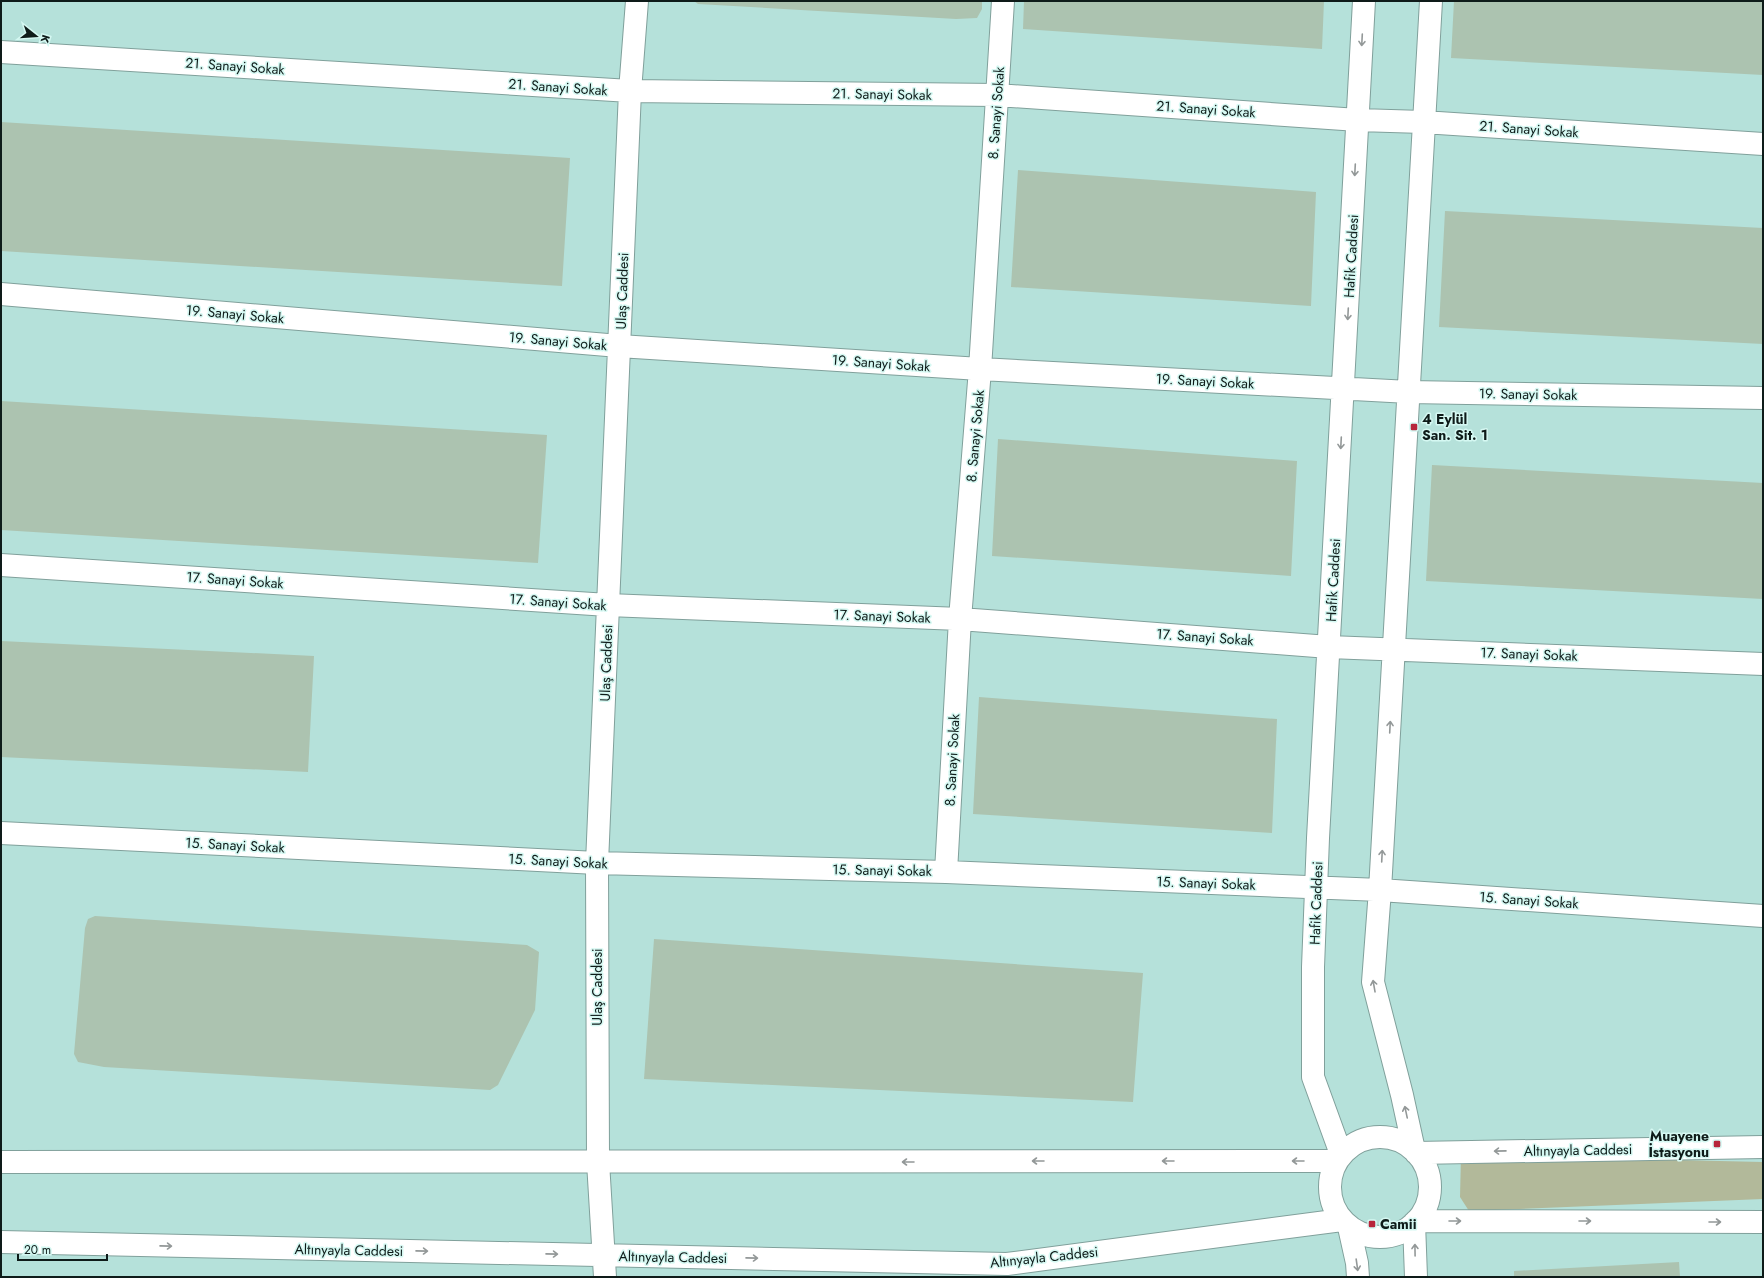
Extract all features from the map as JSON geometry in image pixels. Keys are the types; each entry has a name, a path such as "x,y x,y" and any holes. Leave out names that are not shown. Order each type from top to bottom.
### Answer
{"street":[{"name":"Ulaş Caddesi","path":"605,1277 598,1162 597,863 630,91 637,1"},
{"name":"8. Sanayi Sokak","path":"946,872 960,619 980,369 1003,1"},
{"name":"Hafik Caddesi","path":"1339,1158 1313,1077 1313,967 1318,838 1344,388 1364,1"},
{"path":"1345,1223 1364,1235 1382,1237 1399,1233 1415,1222 1425,1208 1430,1191 1428,1173 1415,1151 1373,982 1380,890 1431,1"},
{"name":"21. Sanayi Sokak","path":"1,52 630,91 997,95 1358,120 1423,122 1763,144"},
{"name":"19. Sanayi Sokak","path":"1,294 620,346 980,369 1409,392 1763,398"},
{"name":"17. Sanayi Sokak","path":"1,565 608,605 960,619 1329,646 1763,664"},
{"name":"15. Sanayi Sokak","path":"1,833 597,863 946,872 1380,890 1763,916"},
{"path":"1358,1277 1357,1263 1345,1223 1332,1205 1330,1196 1330,1178 1339,1158 1356,1143 1372,1137 1386,1137 1399,1140 1415,1151"},
{"name":"Altınyayla Caddesi","path":"1415,1151 1763,1147"},
{"path":"1,1162 598,1162 1339,1158"},
{"path":"1415,1222 1763,1222"},
{"path":"1415,1222 1416,1277"},
{"name":"Altınyayla Caddesi","path":"1,1242 604,1255 1007,1270 1345,1223"}],"shaded area":[{"path":"1,1 1763,1 1763,1277 1,1277"}],"green space":[{"path":"1461,1155 1763,1162 1763,1199 1469,1211 1460,1197"}],"building":[{"path":"694,1 982,1 982,9 977,18 956,19 698,4"},
{"path":"1024,1 1324,1 1322,49 1023,29"},
{"path":"1454,1 1763,1 1763,75 1451,58"},
{"path":"1,122 570,158 562,286 1,251"},
{"path":"1018,170 1316,192 1311,306 1011,287"},
{"path":"1445,211 1763,228 1763,344 1439,327"},
{"path":"1,401 547,435 538,563 1,530"},
{"path":"998,439 1297,461 1291,576 992,556"},
{"path":"1432,465 1763,483 1763,599 1426,581"},
{"path":"1,641 314,656 308,772 1,757"},
{"path":"979,697 1277,719 1272,833 973,814"},
{"path":"95,916 527,945 539,952 535,1010 498,1085 490,1090 104,1067 78,1062 74,1054 85,928 88,919"},
{"path":"654,939 1143,973 1133,1102 644,1079"},
{"path":"1679,1262 1680,1277 1514,1277 1514,1271"}],"place":[{"name":"4 Eylül San. Sit. 1","path":"1414,427"},
{"name":"Muayene İstasyonu","path":"1717,1144"},
{"name":"Camii","path":"1372,1224"}]}
